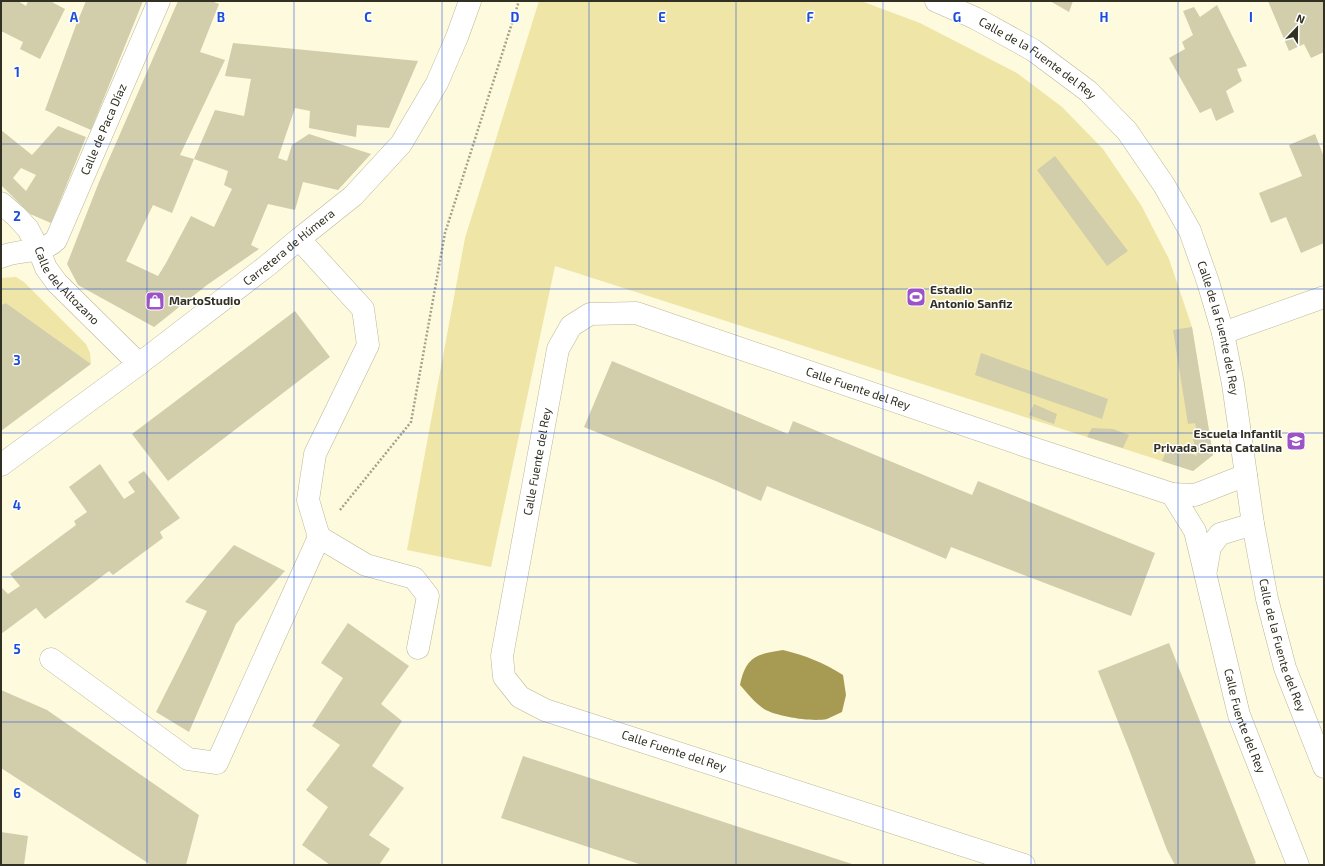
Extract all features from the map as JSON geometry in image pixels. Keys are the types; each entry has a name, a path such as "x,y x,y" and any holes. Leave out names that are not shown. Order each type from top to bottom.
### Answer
{"street":[{"name":"Calle de Paca Díaz","path":"38,250 50,246 56,240 159,1"},
{"name":"Carretera de Húmera","path":"1,465 139,364 268,265 299,238 353,196 402,144 437,83 457,37 470,1"},
{"name":"Calle de la Fuente del Rey","path":"936,1 975,18 1033,50 1088,91 1127,131 1164,184 1190,231 1208,282 1223,333 1233,384 1253,524 1267,599 1285,668 1323,761"},
{"name":"Calle del Altozano","path":"1,203 28,229 46,268 57,283 139,364"},
{"path":"51,659 188,759 217,763 319,537 308,500 315,454 368,345 363,309 299,238"},
{"path":"1,256 8,253 26,250 38,250"},
{"path":"1223,333 1324,297"},
{"name":"Calle Fuente del Rey","path":"1024,865 545,710 520,697 504,678 502,656 558,349 571,326 590,314 636,313 1172,494 1195,495 1246,475"},
{"name":"Calle Fuente del Rey","path":"1172,494 1195,531 1239,715 1298,865"},
{"name":"Calle Fuente del Rey","path":"1206,572 1210,547 1220,534 1253,524"},
{"path":"319,537 366,566 414,578 428,596 418,648"}],"path":[{"path":"319,537 411,422 445,233 519,1"}],"shaded area":[{"name":"Estadio Antonio Sanfiz","path":"539,1 861,1 920,23 1017,73 1062,107 1103,149 1141,205 1169,259 1192,327 1213,455 1193,471 555,266 491,567 407,550 465,238"},
{"path":"16,277 24,282 86,344 90,353 91,364 6,303 1,305 1,278"},
{"path":"783,650 814,660 843,675 846,695 842,712 827,719 821,720 795,718 770,712 761,707 751,698 740,685 749,662 760,655"}],"building":[{"path":"1,1 18,1 26,6 28,1 50,1 65,9 40,59 20,49 23,42 1,31"},
{"path":"86,1 143,1 91,130 45,110"},
{"path":"178,1 211,1 219,4 200,52 225,60 180,155 194,159 215,110 244,116 251,79 225,76 233,43 418,61 389,128 357,125 356,137 309,128 310,111 295,108 278,158 287,161 292,145 309,134 371,154 338,190 303,182 295,210 268,204 251,245 259,249 207,285 154,327 78,285 67,264 99,182","holes":["194,159 228,171 224,185 232,189 214,227 191,216 158,276 126,261 153,205 172,213"]},
{"path":"1050,1 1073,1 1069,12"},
{"path":"1268,1 1324,1 1324,52 1311,58 1304,44 1289,51"},
{"path":"1217,5 1247,66 1237,69 1242,81 1226,91 1234,112 1216,121 1211,108 1200,113 1169,58 1185,49 1182,42 1193,35 1183,11 1194,7 1200,17"},
{"path":"58,126 86,137 51,223 30,214 1,185 1,130 32,155","holes":["21,168 36,175 26,191 13,178"]},
{"path":"1315,134 1324,157 1324,243 1301,253 1286,217 1271,223 1259,193 1302,176 1289,145"},
{"path":"1055,156 1128,251 1107,266 1037,170"},
{"path":"6,303 91,364 1,431 1,305"},
{"path":"295,311 330,357 168,481 132,434"},
{"path":"1192,327 1213,455 1193,471 1162,461 1169,445 1197,456 1193,438 1198,437 1195,423 1188,424 1173,330"},
{"path":"981,353 1108,399 1102,419 975,375"},
{"path":"612,361 788,434 793,421 972,495 978,481 1155,553 1131,616 951,547 946,559 767,486 761,501 584,427"},
{"path":"1034,404 1057,414 1054,424 1029,415"},
{"path":"1092,428 1113,429 1129,435 1123,448 1087,437"},
{"path":"100,464 124,499 135,492 128,482 144,471 180,518 160,532 163,538 113,575 109,571 45,619 36,608 1,634 1,587 8,594 20,586 10,574 76,525 74,521 87,512 69,487"},
{"path":"234,545 285,571 236,624 189,732 156,712 207,611 185,602"},
{"path":"348,623 409,666 381,704 402,721 372,766 404,788 369,835 390,849 379,865 330,865 302,845 328,807 306,790 340,745 312,726 343,678 321,663"},
{"path":"1169,643 1256,863 1252,865 1175,865 1167,850 1098,671"},
{"path":"1,690 47,710 199,815 186,865 151,865 1,768"},
{"path":"523,756 855,865 642,865 501,818"},
{"path":"1,832 28,836 24,865 1,865"}],"place":[{"name":"Estadio Antonio Sanfiz","path":"916,297"},
{"name":"MartoStudio","path":"155,301"},
{"name":"Escuela Infantil Privada Santa Catalina","path":"1296,441"}]}
